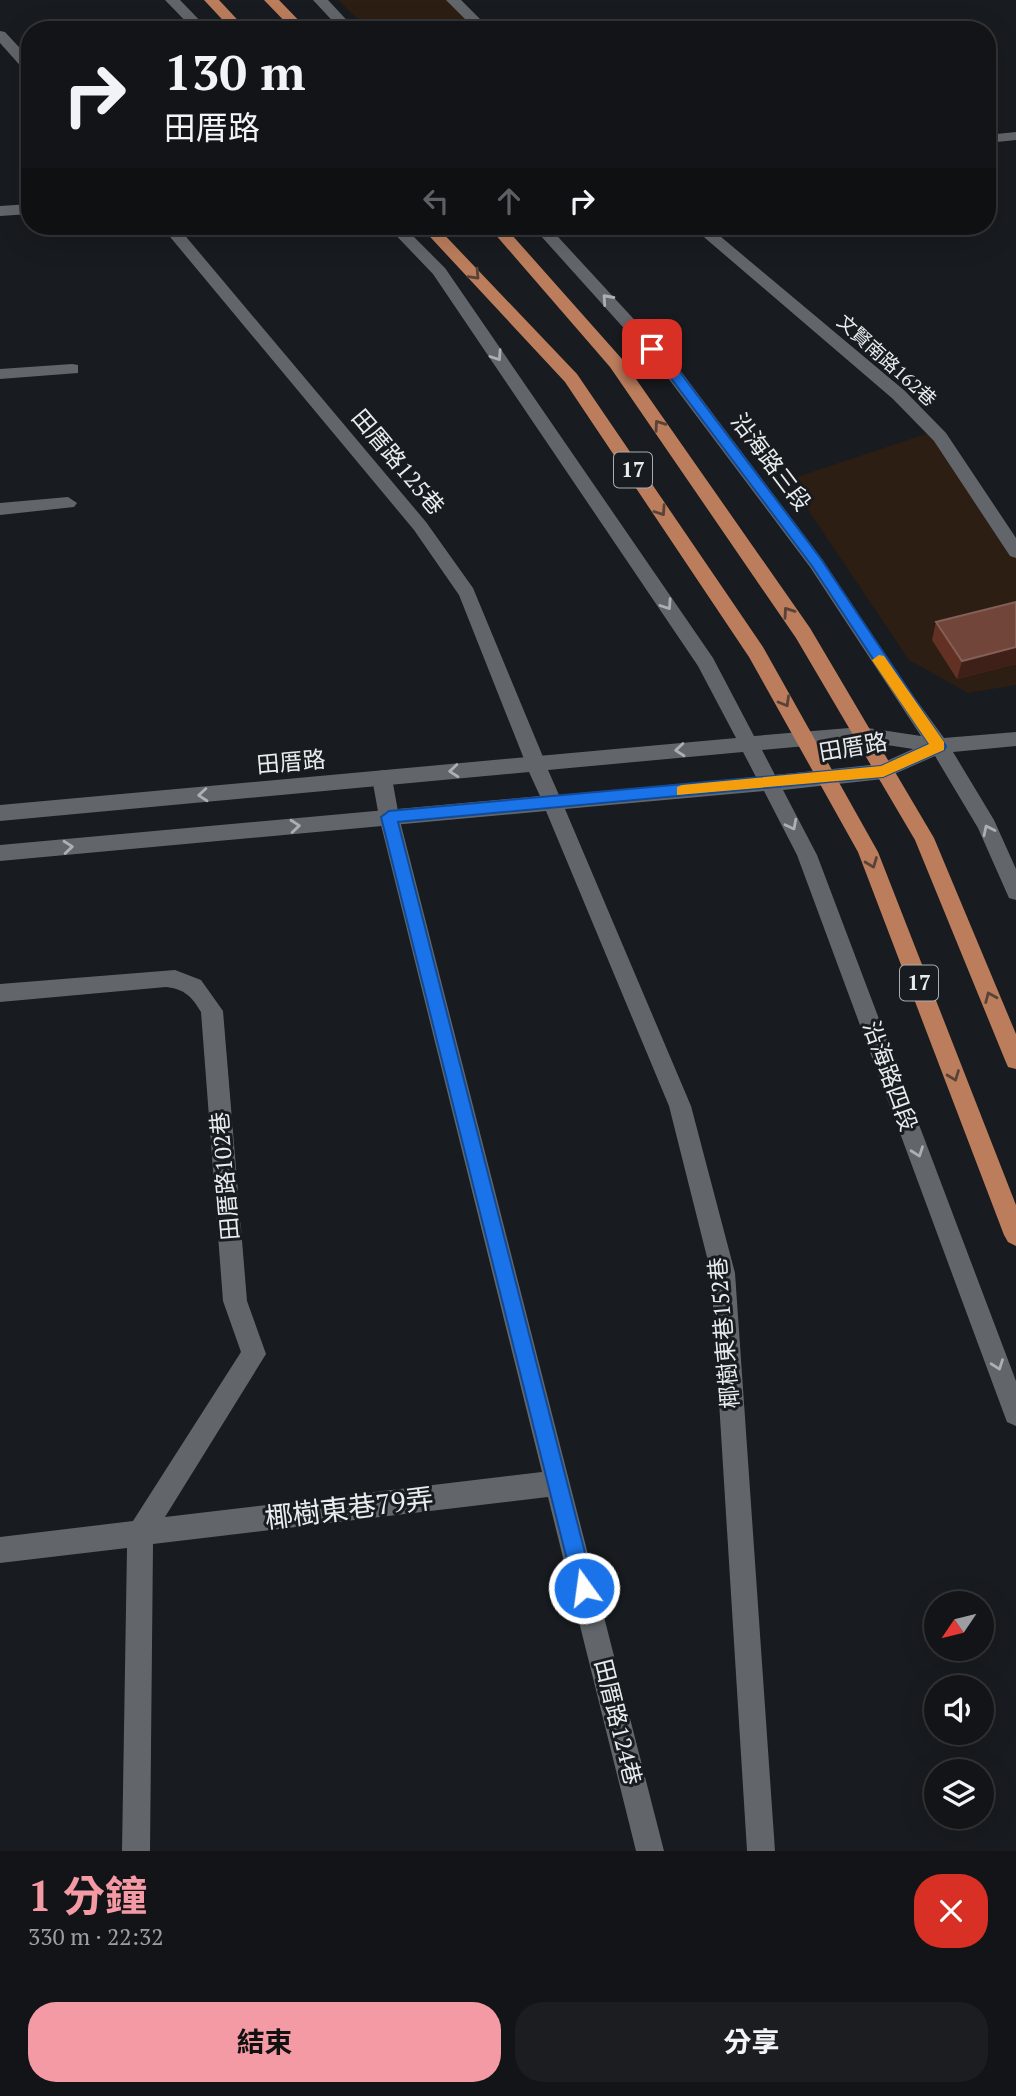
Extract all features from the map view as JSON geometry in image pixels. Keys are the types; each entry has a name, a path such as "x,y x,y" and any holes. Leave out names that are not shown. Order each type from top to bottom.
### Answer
{"main road":[{"path":"211,0 231,21"},
{"path":"271,0 292,21"},
{"name":"17","path":"436,235 571,378 756,652 806,738 868,852 1016,1235"},
{"name":"17","path":"504,235 616,363 803,633 924,838 1016,1060"}],"street":[{"path":"172,0 193,21"},
{"path":"320,0 340,21"},
{"path":"453,0 475,21"},
{"path":"0,35 21,58"},
{"path":"996,138 1016,136"},
{"path":"0,211 21,210"},
{"name":"田厝路125巷","path":"177,235 420,526 467,593 536,764"},
{"path":"404,235 439,271 706,663 748,744"},
{"name":"沿海路三段","path":"548,235 671,370 816,563 894,684 939,746"},
{"name":"文賢南路162巷","path":"710,235 899,395 940,437 1016,552"},
{"path":"0,374 72,369"},
{"path":"0,509 68,503"},
{"name":"田厝路","path":"0,813 861,734 939,746"},
{"path":"1016,739 939,746 987,826 1016,892"},
{"name":"沿海路四段","path":"748,744 807,855 1016,1414"},
{"name":"田厝路","path":"0,853 827,778 883,771 939,746"},
{"name":"椰樹東巷152巷","path":"536,764 680,1105 723,1273 761,1851"},
{"name":"田厝路124巷","path":"382,778 389,817 650,1851"},
{"name":"田厝路102巷","path":"0,993 176,979 187,980 199,990 212,1011 235,1301 254,1354 140,1533"},
{"name":"椰樹東巷79弄","path":"0,1550 558,1483"},
{"path":"136,1851 140,1533"}],"shaded area":[{"path":"338,0 451,0 474,21 360,21"},
{"path":"932,432 1016,552 1016,685 968,693 909,660 788,480"}],"building":[{"path":"1016,602 1016,647 962,661 936,622"}],"slow traffic":[{"path":"682,791 883,771 939,746 879,660"}],"route":[{"path":"584,1588 389,817 883,771 939,746 894,684 816,563 671,370 652,349"}]}
